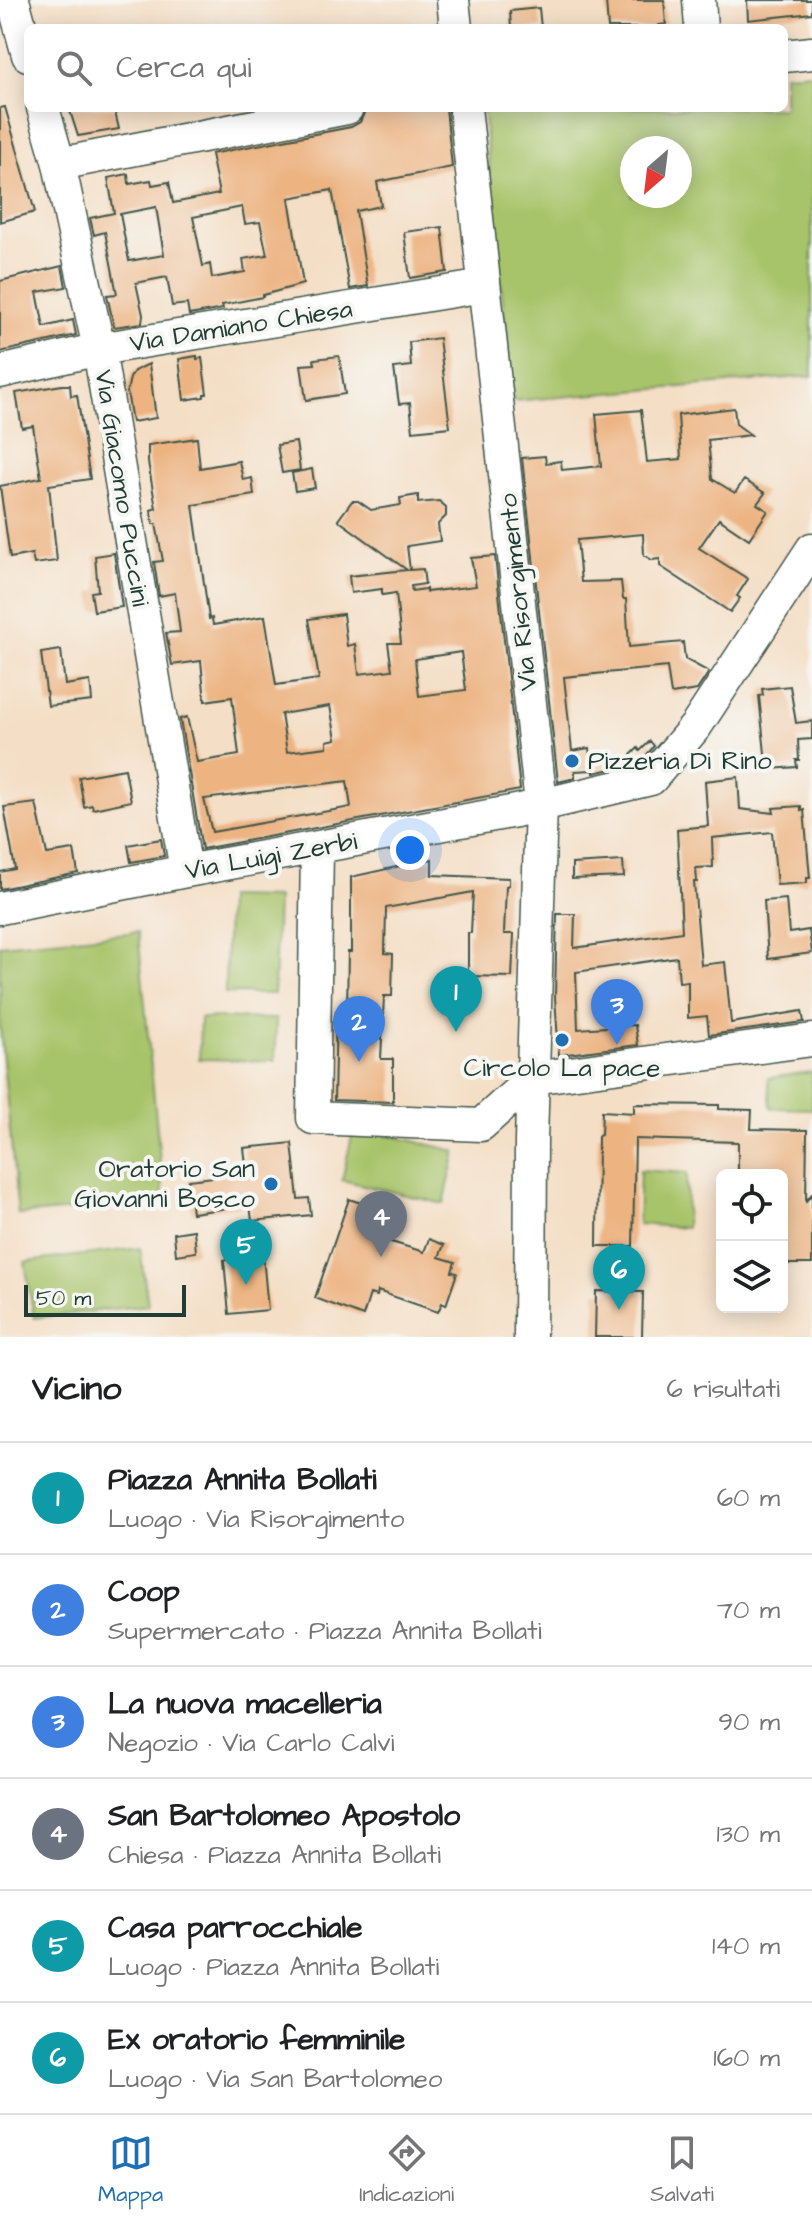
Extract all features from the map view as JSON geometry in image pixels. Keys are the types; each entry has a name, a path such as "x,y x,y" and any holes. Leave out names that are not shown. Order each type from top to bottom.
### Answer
{"street":[{"path":"13,0 24,40"},
{"path":"453,0 456,24"},
{"path":"699,0 701,24"},
{"path":"788,56 812,53"},
{"name":"Via Giacomo Puccini","path":"44,112 59,164 99,349 186,871"},
{"path":"59,164 326,112"},
{"name":"Via Risorgimento","path":"465,112 541,804 530,1337"},
{"name":"Via Damiano Chiesa","path":"0,372 99,349 484,286"},
{"name":"Via Luigi Zerbi","path":"0,908 541,804 651,779 696,726 812,549"},
{"path":"317,848 313,1118 481,1125 533,1078 812,1040"}],"green space":[{"path":"812,72 812,376 513,401 483,112 788,112 788,74"},
{"path":"227,897 277,898 274,994 225,993"},
{"path":"138,932 164,1202 18,1215 0,1029 0,945"},
{"path":"200,1018 276,1019 275,1061 199,1059"},
{"path":"812,1072 812,1109 771,1108 768,1078"},
{"path":"354,1127 456,1151 444,1204 342,1180"},
{"path":"640,1170 687,1173 686,1228 638,1224"},
{"path":"140,1248 148,1305 34,1318 25,1262"}],"building":[{"path":"664,0 666,24 608,24 606,1"},
{"path":"747,0 812,0 812,13 748,20"},
{"path":"539,8 541,24 511,24 510,11"},
{"path":"5,107 35,212 0,222 0,108"},
{"path":"70,112 115,112 119,129 78,136"},
{"path":"365,112 446,112 452,167 377,182 381,206 356,211 368,286 350,289 332,190 289,198 303,284 263,297 222,305 223,309 189,315 187,304 172,306 167,277 136,283 142,323 114,327 107,295 117,294 105,232 94,235 90,218 114,213 108,178 128,174 129,184 151,180 152,185 169,182 173,203 219,194 211,154 351,127 360,122","holes":["156,207 164,255 129,261 120,214","242,207 245,224 260,222 267,255 243,259 245,272 212,278 210,264 203,266 193,217"]},
{"path":"442,227 447,272 410,278 404,232"},
{"path":"62,266 66,287 37,292 44,327 73,320 76,335 0,352 0,281"},
{"path":"439,338 450,427 413,431 410,403 399,404 394,368 411,366 409,342"},
{"path":"197,356 197,359 202,358 207,394 184,400 179,359"},
{"path":"339,356 345,394 306,400 301,365 315,364 314,359"},
{"path":"149,364 156,418 132,422 127,391 130,378 134,371"},
{"path":"70,385 71,396 77,395 90,479 49,485 57,561 34,564 32,554 10,558 0,486 41,478 33,426 22,428 16,393"},
{"path":"734,408 736,424 751,435 708,440 712,479 735,493 744,480 765,493 757,504 768,511 749,539 719,519 699,548 748,579 730,612 660,566 660,559 652,560 644,555 643,534 577,540 581,582 621,581 623,599 626,599 629,647 683,642 685,659 709,672 697,690 671,694 667,667 564,677 572,751 589,748 592,770 575,771 575,778 558,782 522,458 545,456 546,463 561,461 562,470 601,466 596,414 641,410 647,462 681,459 678,415"},
{"path":"197,438 200,468 239,461 243,480 252,478 254,495 193,505 209,619 212,618 213,625 265,616 276,685 319,679 309,619 343,614 347,646 355,644 359,674 392,670 388,643 401,643 396,593 382,595 382,589 351,593 349,576 407,570 338,520 352,501 358,501 371,510 401,505 400,498 418,495 418,503 439,501 446,507 446,516 438,524 440,541 407,546 410,570 423,569 425,584 411,586 412,591 476,586 471,558 495,556 520,790 202,849 180,719 187,717 197,762 239,755 232,697 205,701 201,661 172,665 166,633 180,632 175,593 159,596 154,562 163,561 151,510 156,508 148,445","holes":["461,652 466,690 419,696 415,659","330,706 336,739 327,741 327,747 287,752 281,714","347,781 351,807 212,832 204,799"]},
{"path":"296,442 300,470 282,473 277,445"},
{"path":"312,469 315,488 295,491 292,473"},
{"path":"114,553 122,607 94,611 91,592 98,591 95,556"},
{"path":"61,650 65,685 90,681 92,701 48,706 41,653"},
{"path":"790,686 796,723 812,721 812,739 798,740 797,767 770,769 766,763 759,696 763,695 762,689"},
{"path":"650,741 654,746 641,762 594,773 593,761 629,757"},
{"path":"125,769 131,801 93,809 92,805 84,807 79,777"},
{"path":"738,777 740,809 774,813 773,808 801,806 801,811 804,810 810,878 807,878 807,883 777,885 772,832 712,838 713,867 696,868 697,882 694,882 701,965 725,962 731,1023 802,1011 804,1022 709,1035 707,1016 688,1018 688,981 679,982 677,957 576,972 578,1029 635,1025 638,1045 559,1055 555,997 557,914 575,914 574,948 682,932 677,829 708,826 705,781"},
{"path":"36,803 47,854 74,850 78,873 0,889 0,872 15,869 4,807"},
{"path":"161,839 164,856 131,862 128,845"},
{"path":"432,859 432,875 509,878 504,934 514,934 512,977 468,976 468,933 471,933 473,892 386,908 385,953 393,954 392,996 384,996 381,1059 393,1059 393,1102 334,1100 336,1011 347,1011 351,877"},
{"path":"623,861 624,877 572,879 572,864"},
{"path":"786,899 789,933 809,930 812,953 768,959 764,901"},
{"path":"634,1104 719,1105 719,1109 752,1110 751,1129 807,1130 806,1201 812,1194 812,1264 788,1264 788,1169 738,1169 738,1142 635,1139 633,1246 597,1246 598,1136 601,1135 602,1111 634,1113"},
{"path":"292,1143 298,1199 309,1198 311,1215 252,1221 250,1205 192,1213 188,1180 247,1173 244,1148"},
{"path":"349,1199 397,1215 388,1241 424,1252 429,1239 444,1245 439,1257 455,1262 452,1272 457,1273 446,1305 442,1303 438,1312 378,1291 377,1296 370,1294 363,1316 315,1298"},
{"path":"194,1230 196,1252 176,1255 174,1233"},
{"path":"263,1256 268,1310 229,1314 224,1260"},
{"path":"596,1291 643,1292 642,1337 595,1337"}],"place":[{"name":"Pizzeria Di Rino","path":"572,761"},
{"name":"Piazza Annita Bollati","path":"456,1032"},
{"name":"Circolo La pace","path":"562,1040"},
{"name":"La nuova macelleria","path":"617,1045"},
{"name":"Coop","path":"359,1062"},
{"name":"Oratorio San Giovanni Bosco","path":"271,1184"},
{"name":"San Bartolomeo Apostolo","path":"381,1257"},
{"name":"Casa parrocchiale","path":"246,1285"},
{"name":"Ex oratorio femminile","path":"619,1310"}]}
